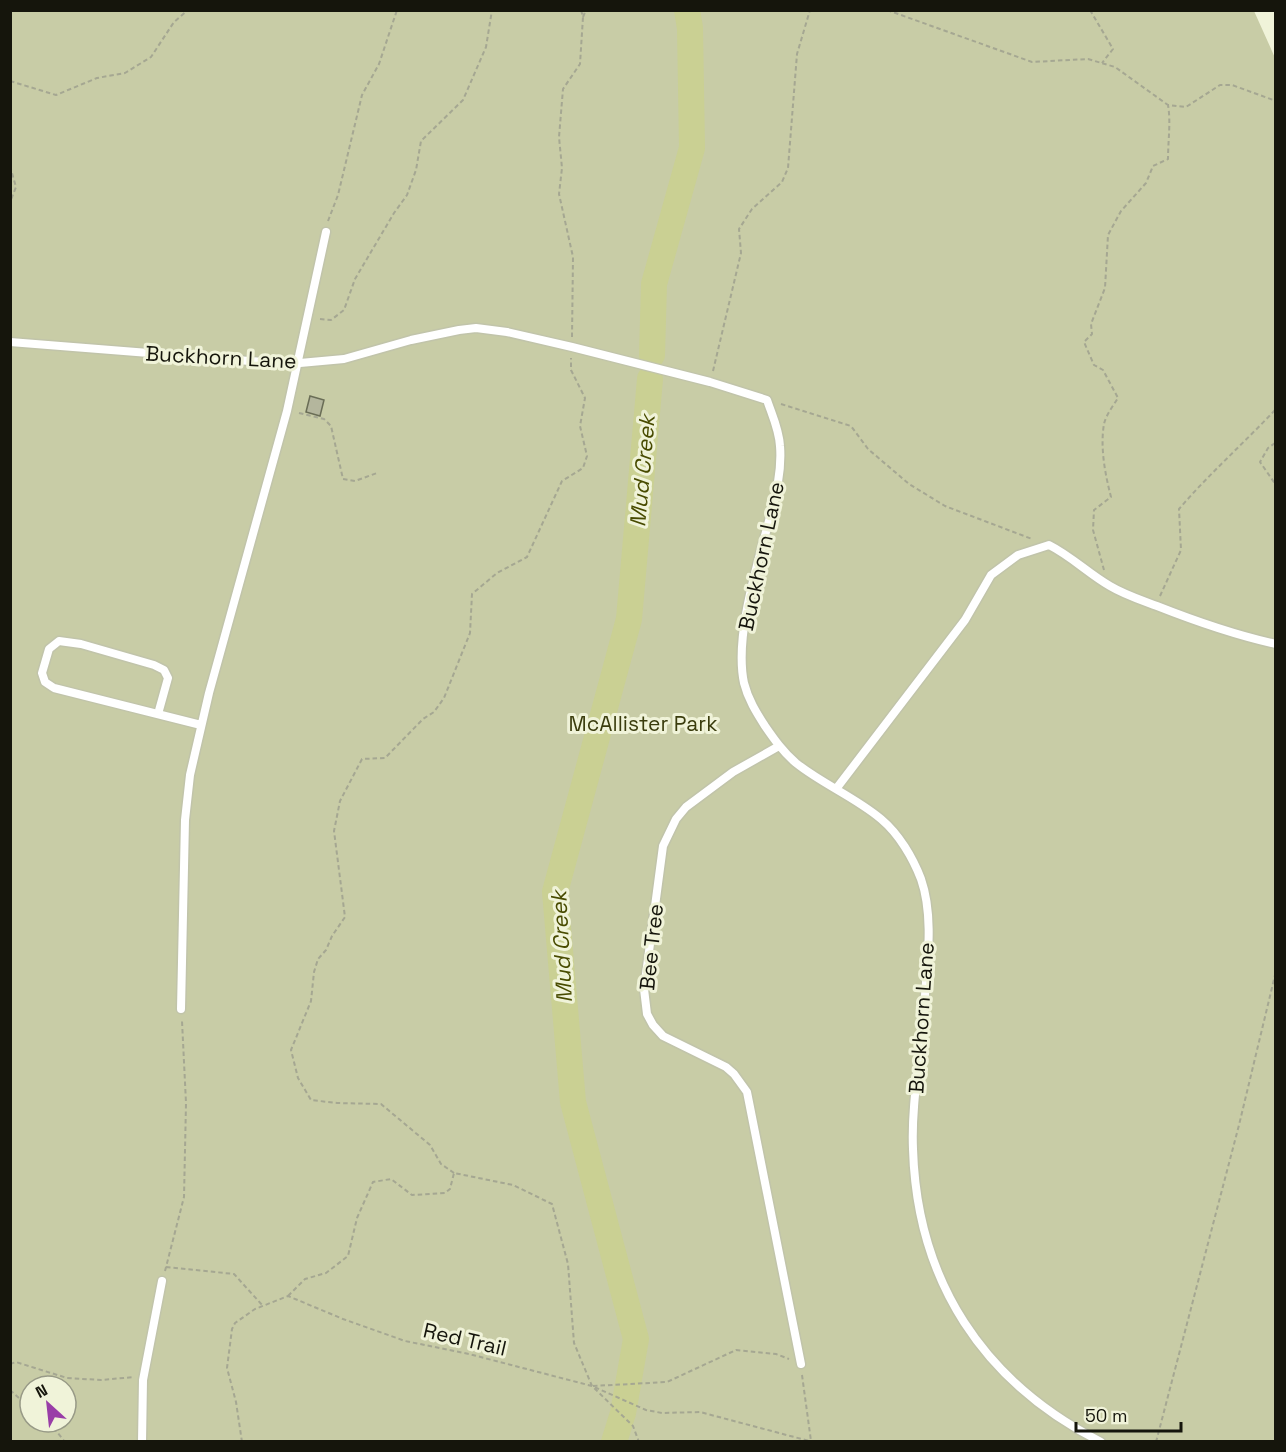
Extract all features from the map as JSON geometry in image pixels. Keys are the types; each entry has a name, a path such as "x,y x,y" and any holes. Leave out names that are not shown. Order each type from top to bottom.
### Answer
{"lane":[{"path":"181,1009 184,820 190,775 201,725 287,411 326,232"},
{"name":"Buckhorn Lane","path":"10,342 297,363 344,359 411,340 476,328 507,332 710,381 767,400 778,429 780,449 778,486 745,620 744,682 755,711 779,746 801,767 875,814 894,832 909,854 920,877 925,893 928,942 912,1148 915,1188 920,1213 943,1287 980,1346 1010,1377 1033,1398 1071,1426 1101,1442"},
{"path":"836,789 965,620 991,575 1018,555 1049,545 1063,552 1108,585 1186,617 1275,644"},
{"path":"158,714 168,678 164,670 81,644 60,641 50,649 42,673 45,682 54,688 201,725"},
{"name":"Bee Tree","path":"779,746 733,772 686,807 672,827 663,846 644,989 647,1014 663,1036 726,1067 741,1082 747,1092 801,1364"},
{"path":"142,1442 143,1376 162,1281"}],"path":[{"path":"10,81 56,95 97,78 125,73 151,57 174,22 188,10"},
{"path":"326,232 338,195 362,95 379,63 397,10"},
{"path":"307,318 331,320 344,310 355,279 407,195 416,170 421,141 463,100 486,47 492,10"},
{"path":"581,10 583,17"},
{"path":"586,10 583,17 580,64 563,89 559,137 562,168 559,194 573,257 571,370 585,398 580,426 586,456 583,468 562,481 527,556 497,573 472,594 470,633 444,698 434,712 423,719 385,758 362,759 340,801 334,831 345,917 326,950 318,959 314,972 311,1001 291,1050 297,1078 311,1100 381,1104 430,1145 441,1164 454,1173 513,1185 552,1204 568,1264 574,1343 592,1386 633,1426 639,1442"},
{"path":"710,381 741,253 740,229 752,209 782,182 788,168 798,54 810,10"},
{"path":"887,10 1032,62 1088,59 1115,67 1168,105 1186,107 1220,85 1232,85 1275,101"},
{"path":"1090,10 1113,49 1102,63"},
{"path":"1108,585 1093,530 1094,510 1111,496 1103,441 1104,422 1118,398 1102,370 1094,365 1084,342 1092,334 1091,324 1105,288 1108,234 1121,211 1146,183 1153,166 1168,159 1171,120 1168,105"},
{"path":"10,166 16,187 10,202"},
{"path":"767,400 851,426 876,456 909,484 945,506 1049,545"},
{"path":"1156,606 1181,550 1179,509 1207,477 1275,409"},
{"path":"287,411 324,419 331,426 343,479 355,481 376,473"},
{"path":"1275,428 1275,443 1268,448 1260,462 1275,485"},
{"path":"1156,1442 1239,1125 1275,971"},
{"path":"162,1281 184,1197 186,1103 181,1009"},
{"path":"242,1442 236,1402 227,1368 232,1329 235,1323 255,1309 288,1296 305,1279 326,1273 348,1256 357,1218 373,1182 391,1179 412,1195 445,1193 450,1189 454,1173"},
{"path":"166,1267 234,1274 262,1306"},
{"name":"Red Trail","path":"288,1296 405,1341 469,1354 592,1386 646,1410 662,1413 700,1412 811,1441"},
{"path":"592,1386 667,1382 736,1350 776,1354 801,1364 811,1441"},
{"path":"10,1364 16,1362 67,1378 101,1380 143,1376"}],"green space":[{"name":"McAllister Park","path":"11,11 1254,11 1276,60 1275,1441 11,1441"}],"building":[{"path":"310,396 324,400 320,416 306,412"}],"waterway":[{"name":"Mud Creek","path":"652,355 654,284 692,148 690,28 687,10"},
{"name":"Mud Creek","path":"614,1442 623,1413 636,1339 573,1102 555,892 629,619 650,379"}]}
